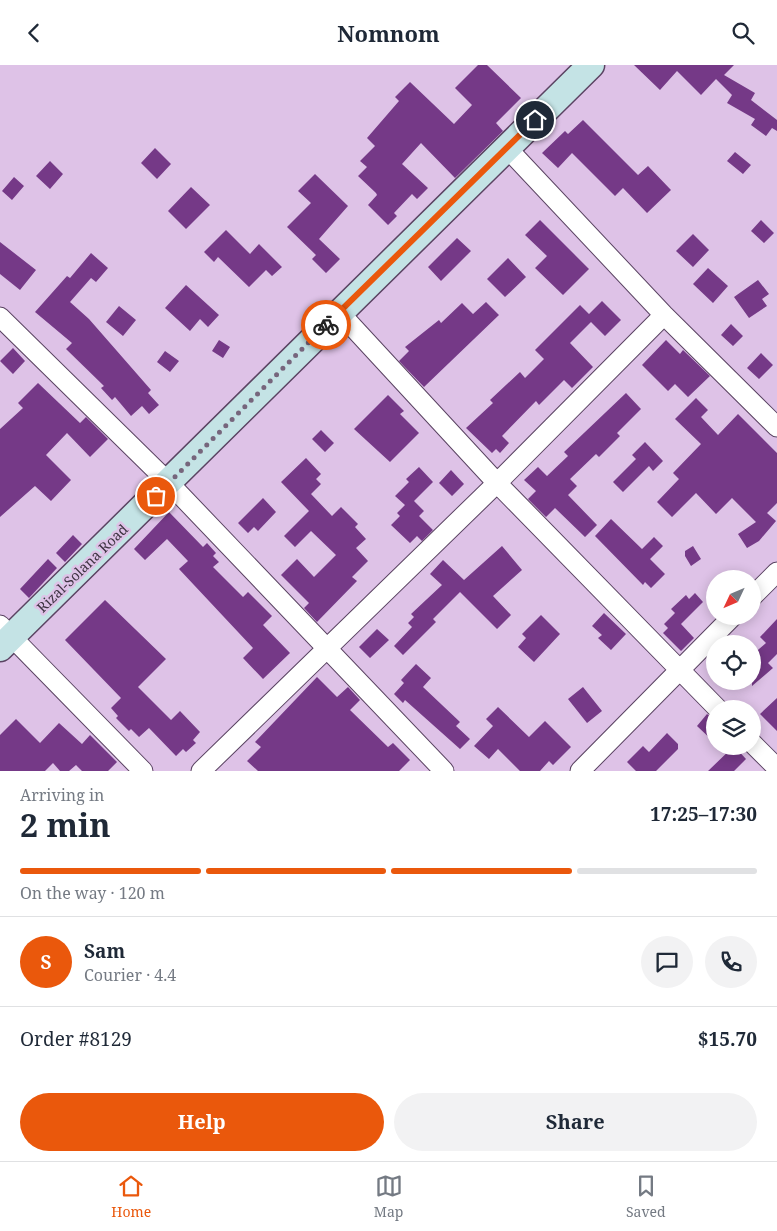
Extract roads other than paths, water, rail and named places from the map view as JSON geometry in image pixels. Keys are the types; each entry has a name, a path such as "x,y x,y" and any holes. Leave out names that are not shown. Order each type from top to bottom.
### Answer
{"main road":[{"name":"Rizal-Solana Road","path":"4,637 169,483 339,312 591,65"}],"street":[{"path":"507,148 664,315 777,427"},
{"path":"339,312 497,483 709,700"},
{"path":"201,771 497,483 664,315"},
{"path":"3,325 169,483 444,771"},
{"path":"761,588 777,572"},
{"path":"580,771 724,625"},
{"path":"4,637 143,771"},
{"path":"761,752 777,768"}]}
